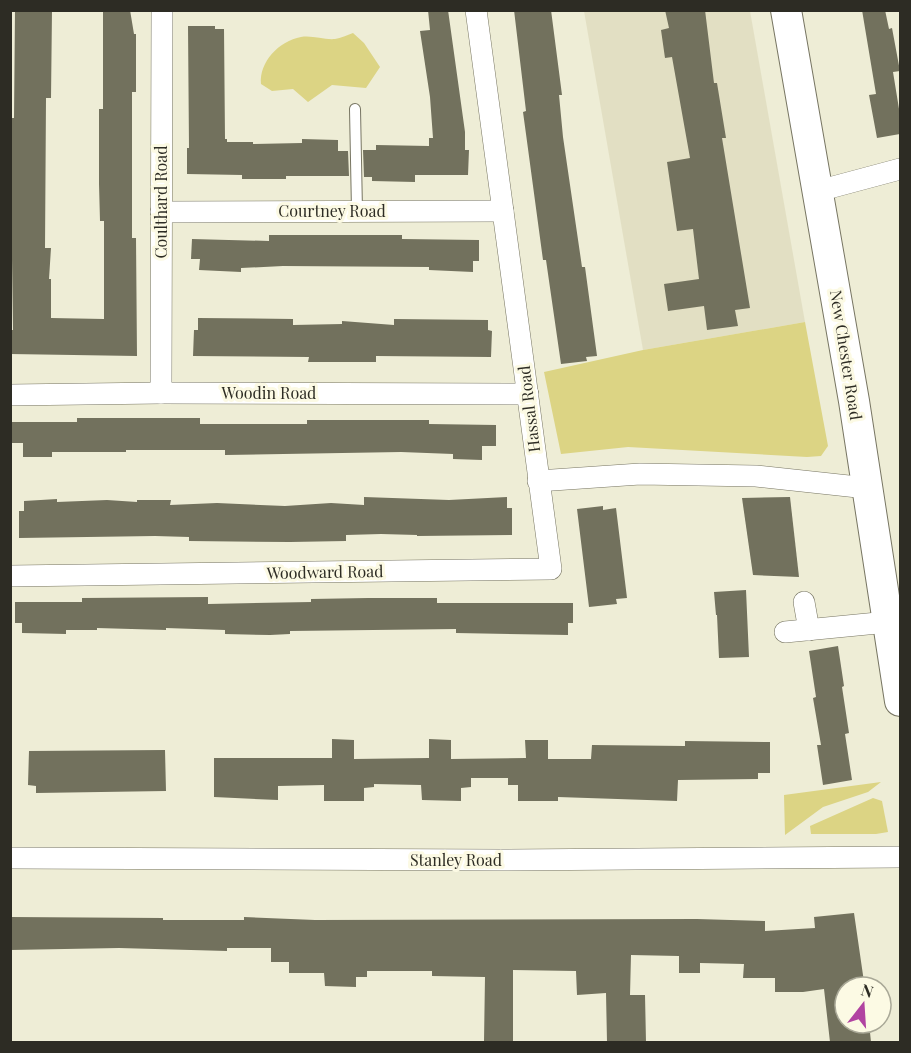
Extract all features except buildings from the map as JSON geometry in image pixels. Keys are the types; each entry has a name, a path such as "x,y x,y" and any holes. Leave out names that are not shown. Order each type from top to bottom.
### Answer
{"main road":[{"name":"New Chester Road","path":"786,10 867,488 900,701"}],"street":[{"name":"Coulthard Road","path":"161,393 162,10"},
{"name":"Hassal Road","path":"476,10 538,481"},
{"path":"818,191 900,169"},
{"name":"Courtney Road","path":"161,212 503,211"},
{"name":"Woodin Road","path":"10,395 528,394"},
{"path":"538,481 640,474 756,476 867,488"},
{"name":"Woodward Road","path":"10,576 551,569 538,481"},
{"path":"804,602 809,630"},
{"path":"785,632 888,622"},
{"name":"Stanley Road","path":"10,858 498,860 900,856"}],"lane":[{"path":"355,110 357,212"}],"shaded area":[{"path":"584,11 750,11 805,322 643,350"},
{"path":"353,33 364,43 380,67 366,88 332,85 308,102 293,89 272,91 261,84 263,68 267,61 285,43 301,37 335,39"},
{"path":"805,322 828,446 821,456 628,447 561,454 544,372 643,350"},
{"path":"881,782 868,792 823,807 785,835 784,795"},
{"path":"873,798 882,801 888,832 811,834 810,826"}]}
